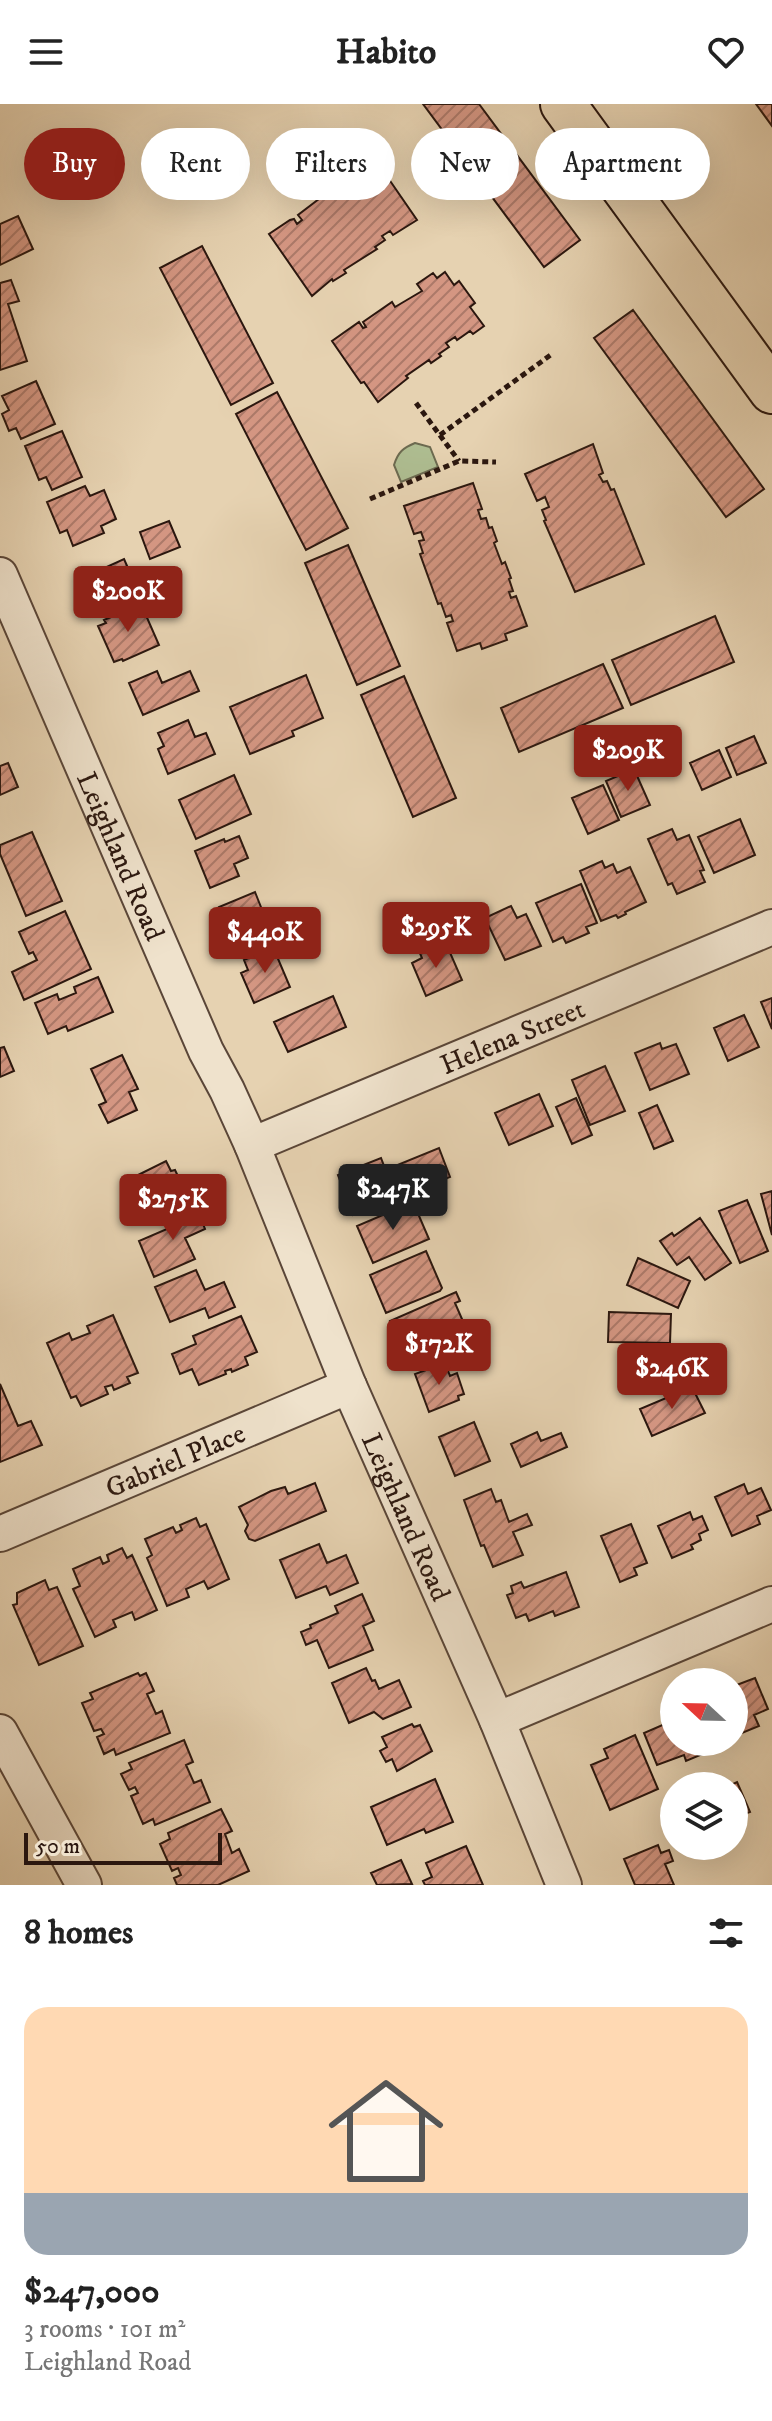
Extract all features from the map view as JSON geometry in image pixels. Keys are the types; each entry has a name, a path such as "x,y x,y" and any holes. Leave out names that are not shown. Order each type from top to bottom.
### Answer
{"main road":[{"path":"563,104 772,391"}],"street":[{"name":"Leighland Road","path":"0,575 199,1037 252,1145 349,1386 497,1720 564,1885"},
{"name":"Helena Street","path":"252,1145 772,927"},
{"name":"Gabriel Place","path":"0,1534 349,1386"},
{"path":"497,1720 772,1604"},
{"path":"0,1732 84,1885"}],"path":[{"path":"440,435 552,354"},
{"path":"416,403 459,461"},
{"path":"370,499 459,461 496,462"}],"green space":[{"path":"415,443 430,447 438,467 401,482 394,465 402,451"}],"building":[{"path":"423,104 479,104 497,128 441,128"},
{"path":"756,104 772,104 772,126"},
{"path":"519,158 535,179 535,200 550,200 580,240 544,267 494,200 519,200"},
{"path":"395,188 417,220 393,235 390,231 382,236 385,240 375,247 377,249 312,296 269,234 290,220 294,219 297,224 302,220 298,215 318,200 395,200"},
{"path":"18,216 33,249 0,265 0,224"},
{"path":"202,246 273,383 231,405 160,268"},
{"path":"445,272 454,285 459,281 475,303 470,307 484,326 473,334 470,331 446,343 449,347 439,354 441,356 431,363 429,360 406,376 408,378 378,402 332,341 359,322 363,328 366,327 363,322 392,302 395,307 422,291 417,284 433,273 437,278"},
{"path":"11,280 19,301 8,304 27,361 0,370 0,283"},
{"path":"633,310 764,489 726,517 594,338"},
{"path":"36,381 55,424 21,439 16,428 9,431 2,414 9,410 2,396"},
{"path":"277,392 348,528 306,550 236,414"},
{"path":"62,431 82,477 52,490 46,477 39,480 25,446"},
{"path":"593,444 603,473 599,475 603,482 607,481 611,490 614,489 644,564 575,592 544,521 542,510 549,507 545,497 537,501 525,474"},
{"path":"473,483 482,509 478,510 481,519 486,518 489,528 492,527 497,541 494,543 511,578 511,598 516,596 527,626 505,634 507,640 482,649 480,643 457,651 447,623 453,621 451,615 446,617 441,603 438,604 420,554 423,553 419,541 424,540 421,532 414,534 404,506"},
{"path":"85,486 90,496 104,490 116,519 101,526 104,533 73,546 67,530 60,533 47,502"},
{"path":"169,521 180,547 150,559 140,532"},
{"path":"348,545 400,666 357,685 305,563"},
{"path":"124,559 131,575 125,578 134,599 103,613 89,575"},
{"path":"141,604 159,645 114,662 98,626 106,623 104,620"},
{"path":"715,616 734,662 631,705 612,660"},
{"path":"603,664 623,708 519,752 501,708"},
{"path":"157,671 162,683 190,671 199,691 143,715 129,683"},
{"path":"306,675 323,718 292,731 294,736 250,754 230,707"},
{"path":"404,676 456,798 413,817 361,695"},
{"path":"188,720 195,737 206,733 215,754 168,774 158,749 164,746 158,733"},
{"path":"754,736 766,763 737,775 726,748"},
{"path":"719,750 731,777 702,790 690,763"},
{"path":"8,763 18,787 0,795 0,766"},
{"path":"634,769 650,805 621,817 606,781"},
{"path":"234,775 251,814 196,839 179,800"},
{"path":"603,785 619,820 588,834 572,798"},
{"path":"740,819 755,855 714,873 698,837"},
{"path":"672,829 677,840 689,835 704,870 700,871 705,882 677,894 672,883 668,885 648,839"},
{"path":"32,832 62,901 26,916 0,854 0,845"},
{"path":"239,836 248,858 234,864 239,876 210,888 195,851"},
{"path":"602,861 605,868 613,864 617,873 630,867 646,902 618,918 616,915 601,921 580,871"},
{"path":"581,884 597,923 586,927 589,933 566,943 563,937 553,942 536,903"},
{"path":"255,892 270,930 238,943 219,907"},
{"path":"511,906 517,918 526,914 541,946 505,960 485,918"},
{"path":"65,911 91,969 24,1000 12,972 37,960 33,952 29,954 19,932"},
{"path":"431,946 434,953 448,948 462,980 426,996 412,963 422,958 419,951"},
{"path":"273,947 290,987 254,1003 241,973 248,970 244,960"},
{"path":"98,977 113,1012 68,1031 66,1026 48,1034 35,1003 57,994 59,1000 76,993 74,987"},
{"path":"333,996 346,1027 288,1052 274,1022"},
{"path":"772,998 772,1029 761,1002"},
{"path":"744,1015 759,1047 728,1061 714,1028"},
{"path":"660,1043 662,1049 676,1044 689,1074 650,1090 635,1053"},
{"path":"4,1047 14,1071 0,1077 0,1048"},
{"path":"122,1055 138,1089 129,1092 137,1110 108,1123 99,1105 106,1102 91,1069"},
{"path":"605,1066 625,1111 590,1125 572,1080"},
{"path":"539,1094 553,1126 509,1145 495,1113"},
{"path":"576,1098 592,1135 572,1144 556,1107"},
{"path":"657,1105 673,1141 654,1149 639,1113"},
{"path":"439,1148 450,1177 353,1215 338,1175 381,1158 391,1184 395,1182 390,1168"},
{"path":"166,1161 171,1171 175,1170 185,1191 153,1207 138,1175"},
{"path":"772,1191 772,1235 761,1194"},
{"path":"747,1200 768,1251 740,1263 719,1211"},
{"path":"413,1202 429,1239 373,1263 357,1226"},
{"path":"195,1204 205,1229 185,1238 195,1259 154,1277 139,1241 174,1226 170,1215"},
{"path":"700,1218 731,1263 705,1280 689,1257 677,1265 660,1241 672,1233 674,1236"},
{"path":"426,1251 442,1288 386,1313 370,1275"},
{"path":"638,1258 690,1281 678,1308 627,1285"},
{"path":"196,1270 205,1290 224,1282 235,1307 209,1318 205,1308 170,1322 155,1287"},
{"path":"456,1292 460,1301 455,1303 465,1326 403,1352 390,1321"},
{"path":"609,1312 671,1314 670,1343 608,1342"},
{"path":"113,1315 138,1373 127,1377 130,1383 114,1390 112,1385 105,1387 108,1394 81,1406 76,1396 71,1398 47,1343 69,1333 72,1340 90,1333 87,1326"},
{"path":"241,1316 257,1352 245,1357 248,1365 232,1372 231,1369 225,1371 226,1374 199,1385 192,1369 180,1374 172,1354 196,1344 193,1336"},
{"path":"675,1353 680,1381 628,1390 623,1362"},
{"path":"445,1363 450,1376 457,1373 464,1394 458,1396 459,1400 429,1412 415,1374"},
{"path":"0,1384 18,1426 31,1421 42,1445 0,1462"},
{"path":"692,1387 705,1413 652,1436 640,1409"},
{"path":"474,1422 490,1461 455,1476 439,1437"},
{"path":"537,1432 541,1441 561,1433 567,1447 521,1467 511,1444"},
{"path":"315,1483 326,1511 255,1541 249,1539 245,1531 248,1525 239,1507 271,1491 285,1487 288,1494"},
{"path":"744,1484 748,1494 761,1488 771,1510 757,1516 760,1524 732,1536 715,1497"},
{"path":"491,1489 496,1502 501,1500 509,1522 527,1514 532,1525 513,1532 523,1555 493,1567 484,1545 481,1546 464,1500"},
{"path":"690,1512 693,1520 702,1516 708,1530 699,1534 701,1540 691,1545 693,1549 672,1558 658,1526"},
{"path":"196,1518 200,1527 206,1524 229,1579 208,1589 204,1581 186,1589 189,1597 167,1606 147,1558 152,1555 145,1539 173,1527 176,1533 182,1530 180,1525"},
{"path":"631,1524 647,1563 634,1568 637,1575 620,1582 601,1536"},
{"path":"319,1544 327,1563 346,1555 358,1583 330,1595 326,1586 296,1598 280,1560"},
{"path":"122,1548 127,1558 132,1555 157,1610 135,1620 132,1612 113,1620 116,1627 95,1637 73,1589 80,1586 73,1569 100,1557 103,1564 109,1561 107,1555"},
{"path":"566,1572 579,1607 555,1616 553,1611 529,1621 526,1614 516,1618 507,1595 513,1593 511,1586 521,1582 524,1588"},
{"path":"45,1580 49,1590 57,1587 83,1646 39,1665 13,1605 17,1604 17,1593"},
{"path":"362,1594 374,1621 363,1626 373,1650 329,1668 317,1640 306,1645 301,1632 338,1613 335,1606"},
{"path":"366,1668 379,1689 399,1680 411,1707 383,1719 374,1712 349,1723 332,1683"},
{"path":"138,1673 140,1676 146,1673 154,1691 147,1694 156,1714 162,1711 170,1733 116,1755 114,1749 104,1754 97,1737 104,1734 101,1729 94,1731 82,1703 93,1699 90,1693"},
{"path":"755,1678 768,1709 754,1715 759,1726 748,1731 748,1681"},
{"path":"412,1724 414,1727 420,1725 432,1751 397,1771 392,1759 386,1762 380,1751 387,1747 382,1737"},
{"path":"660,1726 660,1756 681,1756 657,1765 644,1733"},
{"path":"635,1735 658,1789 610,1810 591,1765 608,1758 604,1749"},
{"path":"184,1740 193,1762 186,1765 194,1783 201,1780 210,1802 155,1825 153,1819 143,1824 131,1796 138,1793 135,1787 129,1790 121,1774 132,1769 129,1763"},
{"path":"435,1779 453,1822 426,1833 424,1829 387,1845 371,1807"},
{"path":"221,1809 232,1831 225,1834 232,1853 239,1849 249,1871 218,1885 177,1885 174,1878 181,1875 178,1868 172,1871 160,1844 170,1839 168,1833"},
{"path":"658,1845 660,1860 673,1860 665,1864 674,1885 635,1885 624,1859"},
{"path":"466,1846 483,1885 425,1885 423,1881 432,1877 426,1863"},
{"path":"401,1860 412,1884 377,1885 371,1873"}]}
